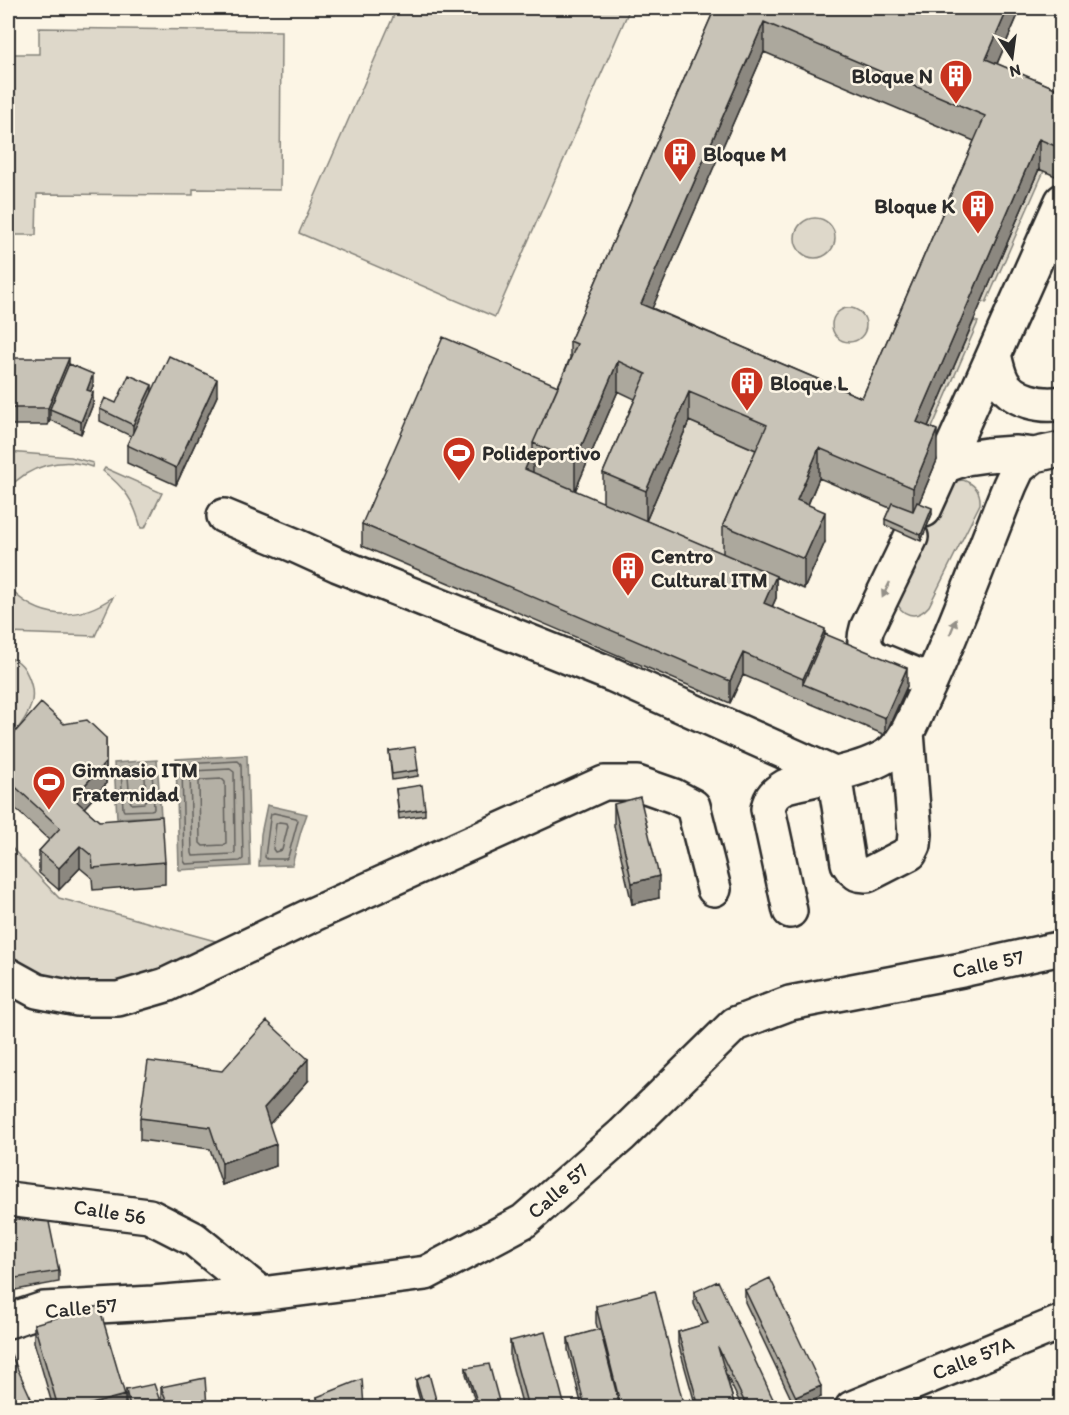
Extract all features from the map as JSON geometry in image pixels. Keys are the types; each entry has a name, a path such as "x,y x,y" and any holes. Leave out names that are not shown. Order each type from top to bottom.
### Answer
{"street":[{"path":"931,681 868,653 864,645 867,628 944,466 1062,201"},
{"path":"994,354 1002,383 1014,395 1034,402 1062,403"},
{"path":"944,466 987,454 1048,452"},
{"path":"790,911 768,809 770,800 776,792 786,786 880,760 895,749 907,732 931,681 1018,468 1048,452"},
{"path":"224,516 338,566 613,675 834,774"},
{"path":"834,774 848,863 852,869 858,874 867,875 901,859 914,845 915,834 907,732"},
{"path":"8,975 38,991 78,999 118,999 166,985 314,914 604,783 637,783 674,796 693,806 714,889"},
{"name":"Calle 57","path":"8,1321 44,1309 261,1294 426,1273 524,1221 622,1136 735,1024 790,1003 1062,948"},
{"name":"Calle 56","path":"8,1199 149,1216 194,1239 261,1294"},
{"name":"Calle 57A","path":"852,1407 1062,1322"}],"shaded area":[{"path":"397,8 630,8 495,317 299,233"},
{"path":"39,28 281,31 280,190 193,189 193,195 37,194 36,235 8,235 8,54 39,54"},
{"path":"1039,169 1044,171 986,303 982,301"},
{"path":"815,218 829,224 835,238 829,252 815,258 801,252 795,238 801,224"},
{"path":"849,308 861,313 866,325 861,337 849,342 837,337 832,325 837,313"},
{"path":"974,321 978,322 921,453 917,452"},
{"path":"689,421 767,455 723,555 646,521"},
{"path":"8,452 71,457 93,463 92,467 69,463 46,465 25,474 8,489"},
{"path":"105,468 162,493 145,528 141,528 128,496 103,471"},
{"path":"963,480 976,489 980,504 929,606 919,614 905,613 895,599 932,514 955,481"},
{"path":"8,587 32,606 59,614 86,611 113,597 95,636 8,633"},
{"path":"8,658 25,669 31,683 32,698 27,715 8,742"},
{"path":"8,844 59,898 219,942 146,979 101,988 51,981 8,954"}],"water":[{"path":"247,755 250,866 179,870 176,759"},
{"path":"157,760 161,816 117,818 114,763"},
{"path":"267,805 307,814 292,865 259,866 261,834"}],"building":[{"path":"715,8 1008,8 986,59 1062,91 1062,145 1060,148 1039,139 917,422 937,430 913,488 819,448 797,500 825,512 804,559 723,525 767,425 689,392 646,491 603,473 646,374 618,361 575,461 533,443 577,344 570,341","holes":["764,22 985,116 862,398 641,304"]},
{"path":"443,337 558,386 533,443 533,451 525,469 776,576 764,603 825,629 803,679 743,653 730,681 362,524"},
{"path":"169,356 217,379 176,468 127,445"},
{"path":"8,358 69,358 48,408 8,408"},
{"path":"69,364 93,374 87,390 93,392 81,422 50,409"},
{"path":"129,375 152,385 133,425 100,409 105,398 116,403"},
{"path":"917,502 932,508 921,535 885,519 892,503 913,511"},
{"path":"825,634 907,668 885,718 803,684"},
{"name":"Gimnasio ITM Fraternidad","path":"41,703 64,724 87,720 106,738 106,762 73,798 99,821 162,816 165,862 93,868 92,856 80,846 59,868 39,851 60,828 8,780 8,740"},
{"path":"415,747 418,770 392,774 389,751"},
{"path":"422,785 425,809 399,813 396,789"},
{"path":"640,797 659,876 632,883 614,804"},
{"path":"267,1021 308,1059 264,1108 276,1144 222,1163 210,1127 140,1118 148,1061 222,1071"},
{"path":"8,1218 49,1222 59,1271 16,1278 8,1257"},
{"path":"770,1278 821,1386 796,1397 745,1290"},
{"path":"718,1281 773,1399 754,1407 747,1407 718,1347 735,1407 699,1407 678,1332 708,1323 694,1292"},
{"path":"655,1291 684,1407 621,1407 596,1306"},
{"path":"99,1306 125,1395 80,1407 58,1407 34,1324"},
{"path":"600,1329 620,1407 585,1407 568,1338"},
{"path":"545,1332 565,1407 528,1407 510,1341"},
{"path":"8,1348 35,1407 8,1407"},
{"path":"489,1364 500,1405 479,1407 466,1368"},
{"path":"429,1374 438,1407 424,1407 416,1380"},
{"path":"205,1378 207,1407 169,1407 161,1387"},
{"path":"362,1379 364,1407 320,1407 317,1397"},
{"path":"154,1384 162,1407 130,1407 126,1390"}],"place":[{"name":"Bloque N","path":"956,105"},
{"name":"Bloque M","path":"680,183"},
{"name":"Bloque K","path":"978,235"},
{"name":"Bloque L","path":"747,412"},
{"name":"Polideportivo","path":"459,482"},
{"name":"Centro Cultural ITM","path":"628,597"},
{"name":"Gimnasio ITM Fraternidad","path":"49,811"}]}
